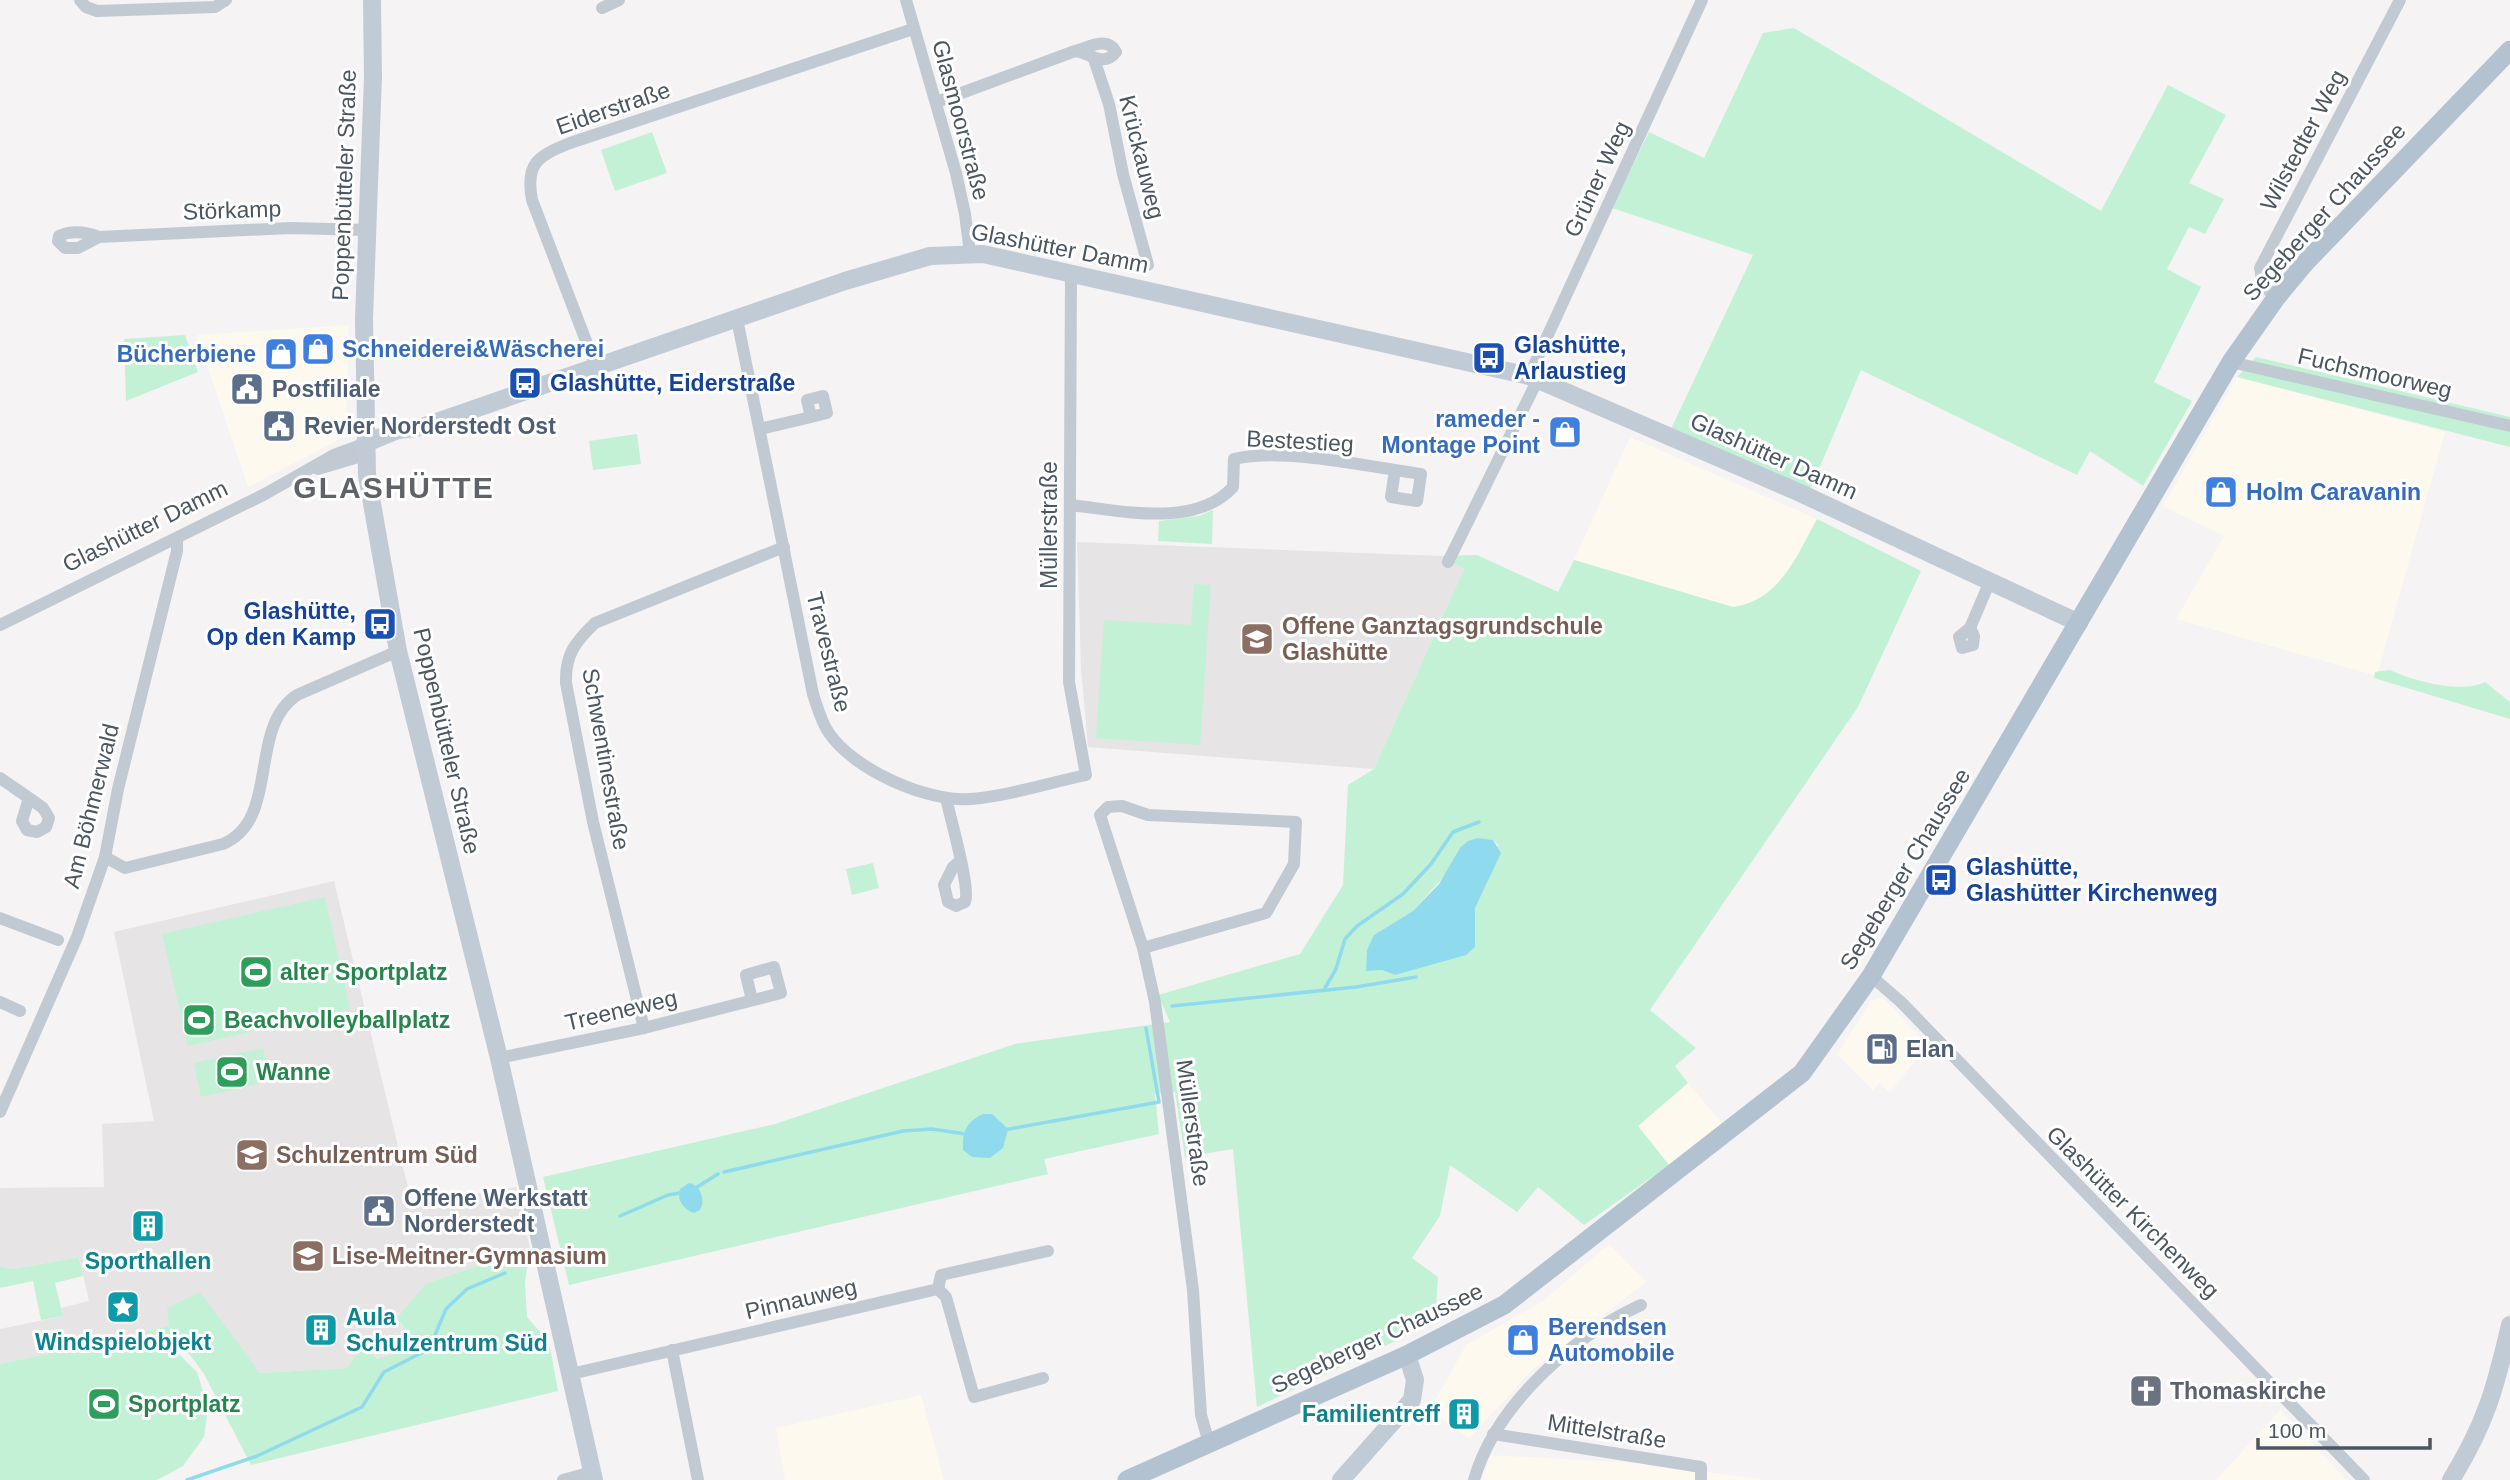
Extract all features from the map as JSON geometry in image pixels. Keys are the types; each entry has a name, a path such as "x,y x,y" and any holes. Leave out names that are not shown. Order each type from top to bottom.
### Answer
{"main road":[{"name":"Segeberger Chaussee","path":"1127,1480 1407,1355 1480,1319 1526,1291 1787,1087 1829,1037 1871,976 2231,362 2276,298 2417,144 2510,50"}],"street":[{"path":"80,0 86,7 97,11 215,7 226,0"},
{"name":"Poppenbütteler Straße","path":"372,0 373,76 367,230 364,449 398,651 499,1058 593,1476"},
{"path":"602,8 619,0"},
{"name":"Glasmoorstraße","path":"906,0 937,102 965,214 970,253"},
{"name":"Grüner Weg","path":"1533,377 1702,0"},
{"name":"Wilstedter Weg","path":"2276,298 2263,285 2260,268 2400,0"},
{"name":"Eiderstraße","path":"596,367 532,200 528,180 540,158 570,143 913,29"},
{"path":"937,102 1075,51 1105,42 1115,48 1114,56 1109,59 1094,59 1086,52 1075,51"},
{"name":"Krückauweg","path":"1094,59 1109,104 1122,174 1148,265"},
{"name":"Störkamp","path":"99,237 290,228 367,230"},
{"name":"Glashütter Damm","path":"0,625 311,471 364,449 411,435 422,427 845,281 930,256 970,253 1071,273 1533,377 1798,492 2079,623"},
{"name":"Müllerstraße","path":"1071,273 1069,682 1086,775"},
{"name":"Travestraße","path":"737,319 813,694 828,733 852,757 880,775 946,798 971,799 1086,775"},
{"name":"Fuchsmoorweg","path":"2231,362 2510,426"},
{"path":"1448,562 1533,377"},
{"path":"760,429 811,417"},
{"name":"Bestestieg","path":"1070,505 1165,515 1185,512 1227,494 1233,487 1234,459 1250,455 1322,460 1395,470"},
{"name":"Am Böhmerwald","path":"0,1112 78,937 105,856 118,789 177,551 177,539"},
{"name":"Schwentinestraße","path":"644,1028 593,822 566,683 565,665 571,647 595,623 784,547"},
{"path":"1970,628 1990,581"},
{"path":"105,856 125,868 239,838 253,813 278,713 283,705 297,695 398,651"},
{"path":"0,778 29,798"},
{"path":"946,798 960,861"},
{"name":"Müllerstraße","path":"1143,948 1266,913 1294,864 1296,822 1148,815 1122,806 1108,807 1101,815 1143,948 1155,1002 1194,1290 1201,1415 1209,1443"},
{"path":"0,918 58,940"},
{"name":"Glashütter Kirchenweg","path":"1871,976 1901,1002 2364,1480"},
{"name":"Treeneweg","path":"499,1058 644,1028 752,1000"},
{"path":"0,1002 20,1011"},
{"name":"Pinnauweg","path":"571,1374 938,1289 941,1275 1048,1251"},
{"path":"938,1289 946,1297 975,1397 1043,1378"},
{"name":"Mittelstraße","path":"1474,1480 1493,1434 1505,1414 1534,1381 1623,1313 1641,1305"},
{"path":"2451,1480 2488,1411 2510,1325"},
{"path":"672,1350 698,1480"},
{"path":"1341,1480 1408,1406 1415,1380 1407,1355"},
{"name":"Mittelstraße","path":"1493,1434 1701,1467 1701,1480"},
{"path":"563,1480 593,1476"}],"shaded area":[{"path":"349,325 346,436 248,487 197,335"},
{"path":"2237,377 2445,432 2377,676 2176,619 2224,536 2163,506"},
{"path":"1630,437 1817,519 1789,571 1772,591 1752,604 1733,607 1574,560"},
{"name":"Offene Ganztagsgrundschule Glashütte","path":"1077,542 1441,556 1464,569 1374,769 1088,747 1081,668"},
{"name":"Schulzentrum Süd","path":"334,881 412,1204 516,1187 530,1248 427,1283 400,1323 409,1334 411,1344 405,1350 379,1359 363,1346 346,1368 260,1373 199,1292 169,1326 0,1364 0,1329 63,1316 61,1308 89,1301 79,1257 14,1269 0,1266 0,1188 104,1187 102,1124 154,1121 114,932"},
{"name":"Elan","path":"1883,998 1928,1045 1890,1093 1879,1083 1873,1091 1837,1054 1872,1000"},
{"path":"1688,1083 1723,1124 1669,1165 1638,1126"},
{"path":"1609,1244 1646,1282 1532,1370 1469,1439 1430,1410 1466,1345 1543,1301"},
{"path":"921,1395 944,1480 785,1480 776,1428"},
{"path":"2280,1410 2347,1480 2216,1480"},
{"path":"1491,1455 1650,1464 1766,1480 1482,1480"}],"green space":[{"path":"1794,28 2101,211 2168,85 2226,115 2189,183 2224,199 2205,234 2189,227 2167,269 2201,287 2154,382 2192,401 2143,486 2090,451 2077,475 1861,370 1810,490 1671,429 1753,255 1612,208 1649,132 1704,158 1763,33"},
{"path":"652,132 667,173 615,191 601,150"},
{"path":"185,335 198,372 126,401 124,339"},
{"path":"2256,357 2510,417 2510,447 2237,377"},
{"path":"637,434 641,464 593,470 589,441"},
{"path":"1213,510 1212,544 1158,541 1159,521 1199,516"},
{"path":"1817,519 1921,571 1858,707 1650,1010 1696,1048 1675,1066 1688,1083 1638,1126 1669,1165 1584,1225 1538,1187 1517,1212 1450,1165 1440,1216 1412,1258 1438,1277 1435,1322 1257,1407 1233,1149 1185,1157 1175,1092 1155,1094 1159,1134 1044,1159 1048,1174 569,1285 543,1177 775,1124 1015,1044 1170,1022 1158,995 1300,954 1343,885 1348,785 1374,769 1464,569 1441,556 1477,555 1558,592 1574,560 1733,607 1763,596 1775,586 1794,562","holes":["1478,838 1493,840 1498,845 1475,908 1474,947 1395,975 1382,970 1374,935 1413,911"]},
{"path":"1194,584 1211,585 1200,745 1096,738 1104,620 1191,625"},
{"path":"2390,670 2437,685 2463,687 2485,682 2510,702 2510,719 2374,678 2375,672"},
{"path":"873,863 879,888 852,895 846,869"},
{"name":"alter Sportplatz","path":"325,897 350,1009 188,1046 162,934"},
{"name":"Wanne","path":"263,1048 271,1081 201,1097 194,1063"},
{"path":"530,1248 525,1282 527,1317 549,1342 558,1391 251,1465 204,1374 170,1328 175,1350 197,1372 208,1407 204,1437 183,1466 157,1480 0,1480 0,1364 169,1326 167,1308 200,1292 260,1373 346,1368 363,1346 378,1359 405,1350 411,1344 409,1334 397,1318 427,1283"},
{"path":"79,1257 83,1276 55,1283 63,1316 41,1320 33,1281 0,1288 0,1266 14,1269"}],"water":[{"path":"1478,838 1493,840 1501,853 1475,908 1475,947 1466,955 1395,975 1382,970 1366,971 1367,950 1374,935 1413,911 1439,884 1460,848 1468,841"},
{"path":"983,1114 992,1114 1008,1129 1003,1148 990,1158 972,1157 963,1150 966,1128"},
{"path":"689,1183 699,1190 702,1198 700,1210 694,1213 684,1207 679,1197 680,1189"}],"waterway":[{"path":"1325,988 1336,969 1345,939 1357,926 1403,894 1431,864 1453,832 1479,822"},
{"path":"1172,1006 1356,987 1416,977"},
{"path":"1004,1130 1159,1102 1146,1028"},
{"path":"724,1172 903,1131 932,1129 966,1134"},
{"path":"694,1189 718,1174"},
{"path":"620,1216 668,1195 680,1193"},
{"path":"187,1480 257,1456 362,1407 384,1372 429,1349 446,1309 467,1289 505,1273"}],"place":[{"name":"Schneiderei&Wäscherei","path":"318,349"},
{"name":"Bücherbiene","path":"281,354"},
{"name":"Glashütte, Arlaustieg","path":"1489,358"},
{"name":"Glashütte, Eiderstraße","path":"525,383"},
{"name":"Postfiliale","path":"247,389"},
{"name":"Revier Norderstedt Ost","path":"279,426"},
{"name":"rameder - Montage Point","path":"1565,432"},
{"name":"Holm Caravanin","path":"2221,492"},
{"name":"Glashütte, Op den Kamp","path":"380,624"},
{"name":"Offene Ganztagsgrundschule Glashütte","path":"1257,639"},
{"name":"Glashütte, Glashütter Kirchenweg","path":"1941,880"},
{"name":"alter Sportplatz","path":"256,972"},
{"name":"Beachvolleyballplatz","path":"199,1020"},
{"name":"Elan","path":"1882,1049"},
{"name":"Wanne","path":"232,1072"},
{"name":"Schulzentrum Süd","path":"252,1155"},
{"name":"Offene Werkstatt Norderstedt","path":"379,1211"},
{"name":"Sporthallen","path":"148,1226"},
{"name":"Lise-Meitner-Gymnasium","path":"308,1256"},
{"name":"Windspielobjekt","path":"123,1307"},
{"name":"Aula Schulzentrum Süd","path":"321,1330"},
{"name":"Berendsen Automobile","path":"1523,1340"},
{"name":"Thomaskirche","path":"2146,1391"},
{"name":"Sportplatz","path":"104,1404"},
{"name":"Familientreff","path":"1464,1414"}],"district":[{"name":"GLASHÜTTE","path":"394,488"}]}
